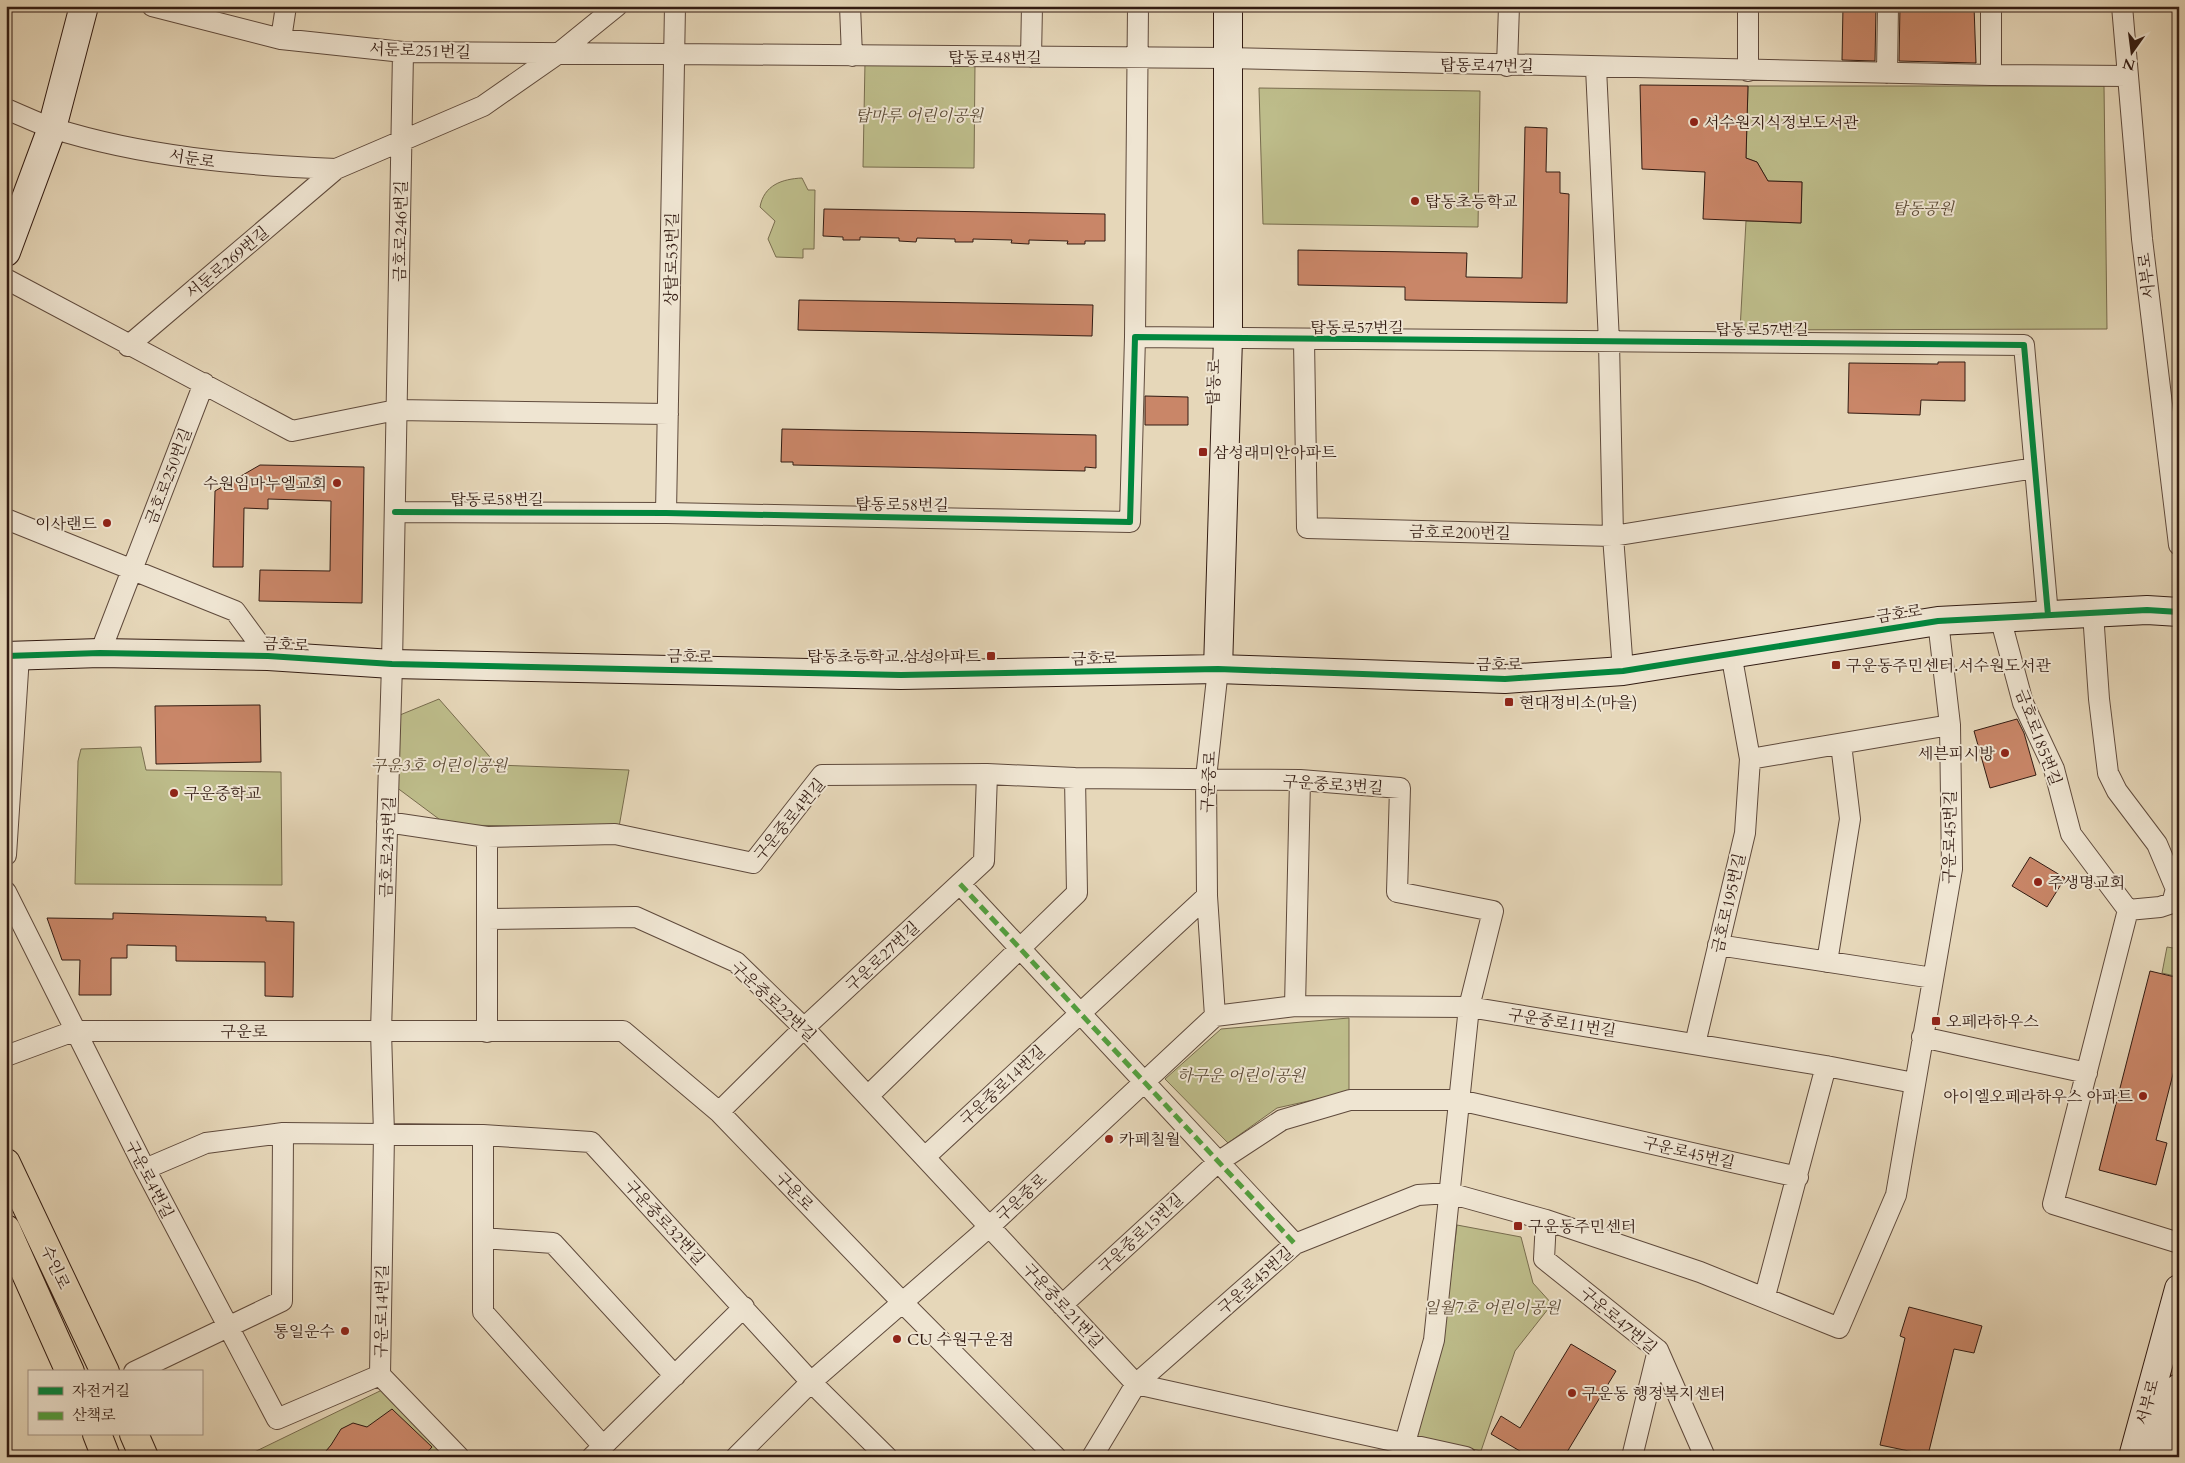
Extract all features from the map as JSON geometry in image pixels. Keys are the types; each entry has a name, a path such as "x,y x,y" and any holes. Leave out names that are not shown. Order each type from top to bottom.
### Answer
{"main road":[{"name":"수인로","path":"6,1163 104,1370"},
{"name":"수인로","path":"6,1229 69,1370"},
{"path":"98,1436 106,1457"},
{"path":"135,1436 144,1457"}],"street":[{"path":"6,252 52,128 84,6"},
{"name":"서둔로251번길","path":"152,6 281,39 403,52 675,54"},
{"path":"281,39 286,6"},
{"path":"401,141 484,106 560,53 616,6"},
{"name":"상탑로53번길","path":"666,513 675,6"},
{"path":"850,6 852,56"},
{"path":"1032,6 1032,57"},
{"path":"1138,6 1138,58"},
{"name":"탑동로","path":"1218,669 1228,338 1228,6"},
{"path":"1507,66 1509,6"},
{"path":"1748,6 1748,71"},
{"path":"1887,73 1888,6"},
{"path":"1991,75 1992,6"},
{"name":"서부로","path":"2122,6 2142,239 2179,545"},
{"name":"금호로246번길","path":"392,664 403,52"},
{"name":"탑동로48번길","path":"675,54 1227,58"},
{"name":"탑동로58번길","path":"394,512 666,513 1130,522 1135,337 1138,58"},
{"name":"탑동로47번길","path":"1227,58 1596,68 2128,76"},
{"path":"1596,68 1609,342 1613,536 1623,671"},
{"name":"서둔로","path":"6,109 52,128 138,150 239,165 336,169"},
{"name":"서둔로269번길","path":"128,346 336,169 401,141"},
{"path":"6,279 128,346 204,383 292,431 396,410 668,414"},
{"path":"1135,337 1228,338"},
{"name":"탑동로57번길","path":"1228,338 2024,344 2048,616"},
{"name":"탑동로57번길","path":"1304,340 1307,528"},
{"name":"금호로250번길","path":"100,653 204,383"},
{"name":"금호로200번길","path":"1307,528 1613,536 2034,468"},
{"path":"6,518 236,611 268,656"},
{"path":"2147,610 2179,605"},
{"path":"2147,610 2179,623"},
{"name":"금호로","path":"13,656 100,653 268,656 392,664 901,675 1218,669 1505,679 1623,671 1938,621 2000,616 2048,616 2147,610 2179,612"},
{"path":"2094,613 2099,699 2108,772 2118,791 2157,844 2176,889 2172,903 2160,907 2128,910 2053,1204 2179,1243"},
{"name":"금호로185번길","path":"2000,616 2023,703 2054,769 2071,834 2128,910"},
{"name":"구운로45번길","path":"1092,1457 1136,1384 1295,1244 1418,1196 1449,1193 1546,1220 1765,1296 1839,1328 1896,1196 1952,869 1950,725 1938,621"},
{"name":"금호로195번길","path":"1695,1044 1745,833 1750,759 1731,653"},
{"path":"6,856 13,656"},
{"name":"금호로245번길","path":"381,1031 392,664"},
{"name":"구운중로","path":"736,1457 811,1382 990,1226 1215,1016 1207,896 1206,778 1218,669"},
{"path":"1750,759 1950,725"},
{"path":"1826,962 1850,819 1841,744"},
{"name":"구운중로4번길","path":"387,822 487,837 616,834 752,863 822,774 987,774 1075,778 1206,778"},
{"name":"구운로27번길","path":"719,1112 804,1028 984,861 987,774"},
{"path":"868,1096 1077,893 1075,778"},
{"name":"구운중로3번길","path":"1206,778 1300,780 1400,788 1398,892 1493,911 1469,1006"},
{"path":"1295,1006 1300,780"},
{"path":"487,837 487,1032"},
{"path":"960,884 1295,1244"},
{"name":"구운로4번길","path":"6,892 74,1031 227,1327 277,1419 380,1375"},
{"path":"1080,1013 1207,896"},
{"name":"구운중로22번길","path":"487,919 636,917 736,962 804,1028 990,1226"},
{"path":"1718,945 1933,978"},
{"name":"구운중로11번길","path":"1215,1016 1295,1006 1469,1006 1826,1066 1914,1083"},
{"path":"1404,1449 1434,1340 1469,1006"},
{"name":"구운중로14번길","path":"924,1157 1080,1013"},
{"name":"구운로","path":"6,1056 74,1031 623,1031 719,1112 903,1303 1056,1457"},
{"name":"구운로14번길","path":"381,1031 384,1134 380,1375 459,1457"},
{"path":"1922,1037 2087,1073"},
{"path":"1765,1296 1826,1066"},
{"name":"구운로45번길","path":"1218,1162 1282,1120 1350,1100 1459,1100 1798,1177"},
{"path":"145,1169 206,1143 283,1133 384,1134"},
{"path":"138,1370 282,1301 283,1133"},
{"name":"구운중로32번길","path":"384,1134 483,1135 591,1142 811,1382 884,1456"},
{"path":"483,1135 483,1312 598,1451 744,1307"},
{"name":"구운중로15번길","path":"1062,1305 1218,1162"},
{"name":"구운로47번길","path":"1546,1220 1544,1259 1658,1350 1705,1457"},
{"name":"구운중로21번길","path":"990,1226 1136,1384"},
{"path":"483,1238 553,1243 675,1376"},
{"name":"서부로","path":"2133,1457 2179,1289"},
{"path":"1632,1457 1658,1350"},
{"path":"1136,1384 1404,1449 1466,1457"},
{"name":"서부로","path":"2162,1457 2179,1388"}],"green space":[{"name":"탑마루 어린이공원","path":"865,62 975,64 974,168 863,167"},
{"name":"탑동공원","path":"1748,86 2104,86 2107,329 1740,330 1746,221 1801,223 1802,182 1768,181 1757,162 1746,158"},
{"path":"1259,88 1480,91 1478,227 1263,224"},
{"path":"802,178 808,190 815,190 814,249 803,249 803,258 776,257 768,239 775,221 760,207 762,199 765,193 775,185 788,180"},
{"name":"구운3호 어린이공원","path":"439,699 497,765 629,770 619,827 447,825 396,787 395,717"},
{"path":"141,747 146,770 281,772 282,885 75,884 78,761 81,749"},
{"path":"2167,947 2179,949 2179,977 2162,973"},
{"name":"하구운 어린이공원","path":"1349,1018 1349,1092 1277,1108 1228,1143 1165,1079 1221,1029"},
{"name":"일월7호 어린이공원","path":"1457,1225 1521,1237 1533,1283 1552,1304 1515,1351 1481,1451 1416,1436 1443,1339"},
{"path":"384,1389 444,1457 244,1457"}],"building":[{"path":"1843,6 1876,6 1875,61 1842,60"},
{"path":"1900,6 1974,6 1976,63 1899,61"},
{"name":"서수원지식정보도서관","path":"1640,85 1748,86 1746,158 1757,162 1768,181 1802,182 1801,223 1703,219 1705,172 1642,169"},
{"path":"1525,127 1547,128 1546,172 1560,172 1560,193 1569,194 1567,303 1405,300 1405,287 1298,285 1298,250 1467,253 1466,277 1522,278"},
{"path":"824,209 1105,214 1105,241 1085,241 1085,244 1067,244 1068,241 1029,240 1029,244 1011,243 1012,240 973,239 973,242 955,242 955,239 917,238 916,242 899,241 899,238 860,237 860,240 843,240 843,237 823,236"},
{"path":"799,300 1093,305 1092,336 798,330"},
{"path":"1938,362 1965,362 1965,401 1921,400 1920,415 1848,413 1849,363 1938,364"},
{"path":"1145,396 1188,397 1188,425 1145,425"},
{"path":"782,429 1096,435 1096,468 1085,467 1085,471 793,465 793,462 781,462"},
{"path":"260,465 364,467 362,603 259,601 260,570 330,571 331,501 268,499 268,509 244,508 243,567 213,567 215,491"},
{"path":"260,705 261,762 156,764 155,706"},
{"name":"세븐피시방","path":"2017,719 2024,733 2036,775 1990,788 1974,731"},
{"name":"주생명교회","path":"2030,857 2065,878 2047,907 2012,886"},
{"path":"113,913 266,917 266,921 294,922 293,997 265,996 265,962 176,961 176,946 127,945 127,958 111,958 111,995 79,995 80,960 62,960 47,918 113,919"},
{"name":"아이엘오페라하우스 아파트","path":"2150,971 2179,978 2179,1051 2156,1140 2167,1143 2156,1185 2099,1170"},
{"path":"1909,1307 1982,1326 1974,1353 1954,1349 1928,1455 1880,1445 1905,1338 1900,1336"},
{"name":"구운동 행정복지센터","path":"1571,1344 1616,1371 1564,1457 1530,1457 1491,1434 1501,1416 1520,1428"},
{"path":"392,1409 432,1447 423,1457 321,1457 341,1429 353,1423 367,1427"}],"marked path":[{"path":"960,884 1295,1244"}],"cycle path":[{"path":"395,512 666,513 1130,522 1135,337 2024,345 2048,615"},
{"path":"6,656 100,653 268,656 392,664 901,675 1218,669 1505,679 1623,671 1938,621 2147,610 2179,612"}],"place":[{"name":"서수원지식정보도서관","path":"1694,122"},
{"name":"탑동초등학교","path":"1415,201"},
{"name":"삼성래미안아파트","path":"1203,452"},
{"name":"수원임마누엘교회","path":"337,483"},
{"name":"이사랜드","path":"107,523"},
{"name":"탑동초등학교.삼성아파트","path":"991,656"},
{"name":"구운동주민센터.서수원도서관","path":"1836,665"},
{"name":"현대정비소(마을)","path":"1509,702"},
{"name":"세븐피시방","path":"2005,753"},
{"name":"구운중학교","path":"174,793"},
{"name":"주생명교회","path":"2038,882"},
{"name":"오페라하우스","path":"1936,1021"},
{"name":"아이엘오페라하우스 아파트","path":"2143,1096"},
{"name":"카페칠월","path":"1109,1139"},
{"name":"구운동주민센터","path":"1518,1226"},
{"name":"통일운수","path":"345,1331"},
{"name":"CU 수원구운점","path":"897,1339"},
{"name":"구운동 행정복지센터","path":"1572,1393"}]}
